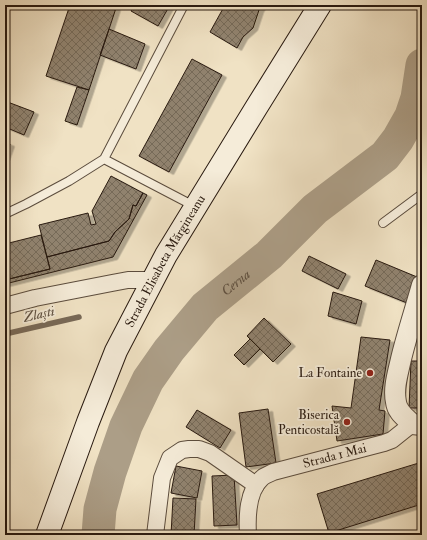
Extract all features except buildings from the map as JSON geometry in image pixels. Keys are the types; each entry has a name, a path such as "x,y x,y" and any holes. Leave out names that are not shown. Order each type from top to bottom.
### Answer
{"main road":[{"name":"Strada Elisabeta Mărgineanu","path":"47,535 88,422 116,351 153,280 195,207 320,5"}],"street":[{"path":"5,306 35,298 112,282 128,280 153,280"},
{"path":"417,424 398,410 396,392 397,377 406,338 422,285"},
{"name":"Strada 1 Mai","path":"256,485 262,477 273,472 384,443 392,440 417,424"},
{"path":"155,535 162,478 170,458 182,450 190,449 199,449 210,453 256,485 251,494 248,514 248,535"}],"lane":[{"path":"5,214 70,181 104,159 184,5"},
{"path":"104,159 195,207"},
{"path":"383,223 422,194"}],"waterway":[{"name":"Cerna","path":"98,535 100,509 110,472 126,426 148,380 169,350 205,307 269,255 315,209 385,156 398,139 411,116 417,98 422,65"},
{"name":"Zlaști","path":"5,334 79,317"}],"place":[{"name":"La Fontaine","path":"370,373"},
{"name":"Biserica Penticostală","path":"347,422"}]}
